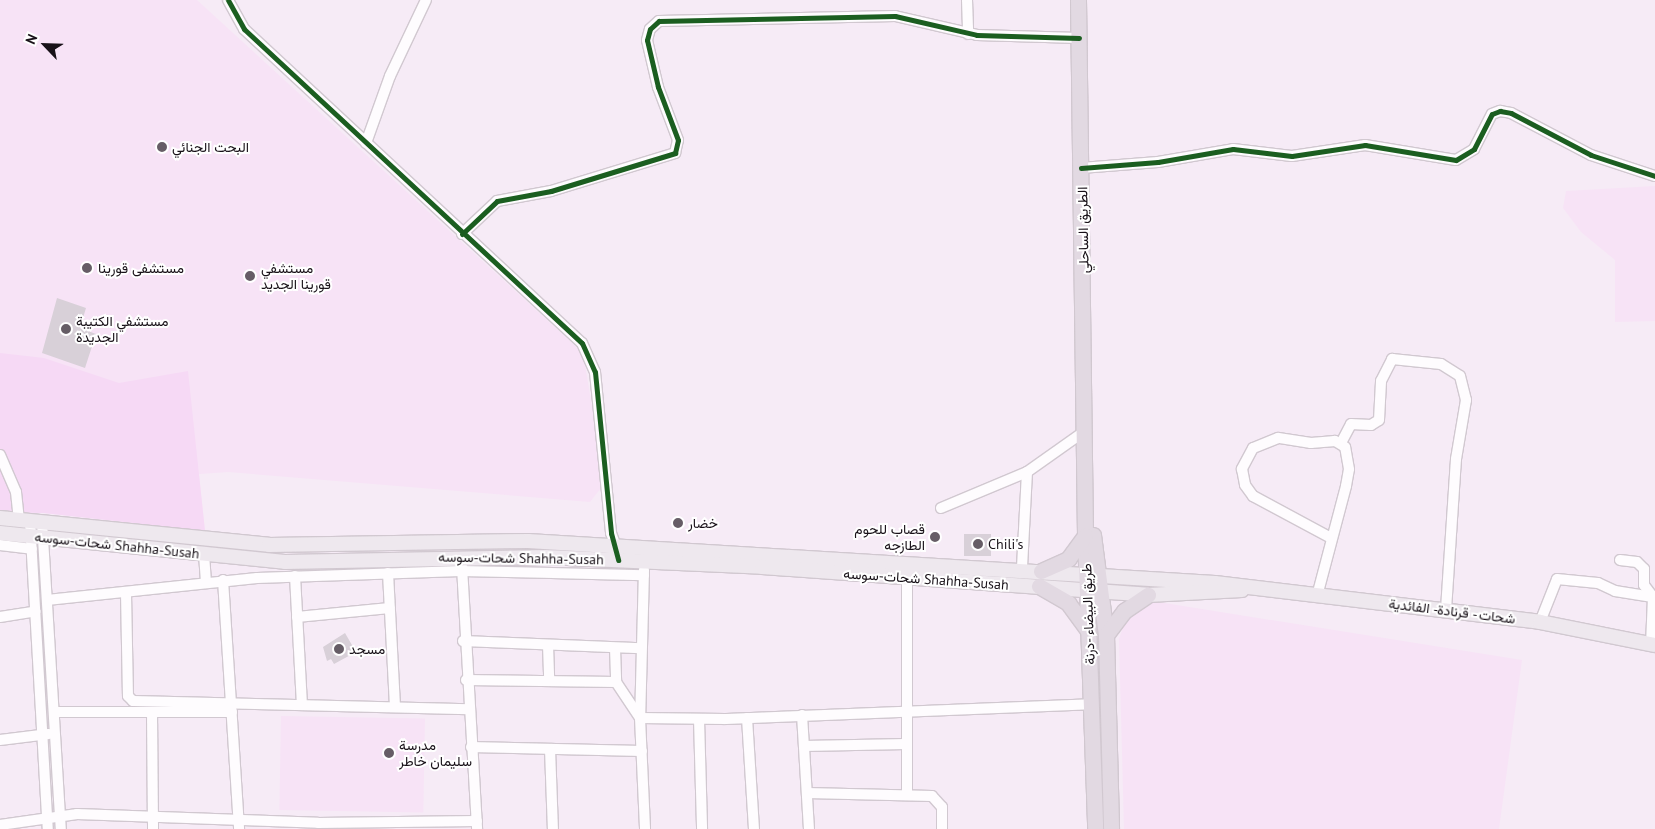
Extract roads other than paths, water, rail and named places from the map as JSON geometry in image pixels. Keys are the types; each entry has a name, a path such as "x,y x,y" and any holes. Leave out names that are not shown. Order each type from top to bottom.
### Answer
{"highway":[{"name":"الطريق الساحلي","path":"1078,0 1086,399"},
{"name":"طريق البيضاء -درنة","path":"1086,399 1085,536 1106,634 1111,829"},
{"path":"1086,399 1094,543 1094,584"},
{"path":"1041,571 1068,559 1085,536"},
{"name":"طريق البيضاء -درنة","path":"1094,584 1088,629 1095,829"},
{"path":"1039,586 1068,603 1088,629"},
{"path":"1106,634 1124,611 1148,595"}],"main road":[{"name":"شحات-سوسه Shahha-Susah","path":"0,518 269,545 498,540 618,553 644,569 907,578 1039,586 1094,584"},
{"name":"شحات-سوسه Shahha-Susah","path":"0,533 35,540 294,562 618,553 644,548 1022,568 1094,584"},
{"path":"1094,584 1215,583 1248,589"},
{"path":"1094,584 1148,595 1224,594 1248,589"},
{"name":"شحات - قرنادة- الفائدية","path":"1248,589 1540,622 1653,644"}],"street":[{"path":"366,143 390,76 426,0"},
{"path":"968,0 968,34"},
{"path":"231,2 244,29 462,234 558,319 588,352 595,372 611,533 618,553"},
{"path":"462,234 497,200 551,191 675,153 678,140 658,87 647,40 650,29 659,21 895,16 926,20 968,34 1079,38"},
{"path":"1082,168 1158,162 1233,149 1292,156 1366,145 1456,160 1474,149 1492,114 1500,111 1511,113 1590,155 1655,176"},
{"path":"1341,443 1351,424 1371,425 1379,420 1381,380 1392,359 1441,364 1460,376 1466,400 1456,459 1446,610"},
{"path":"940,508 1027,472 1085,431"},
{"path":"1331,538 1253,496 1245,485 1242,469 1253,448 1269,439 1341,443"},
{"path":"1317,596 1349,470 1348,453 1341,443"},
{"path":"0,455 30,521 47,600 61,829"},
{"path":"1022,568 1027,472"},
{"path":"0,545 35,540"},
{"path":"35,540 36,611 48,829"},
{"path":"644,548 640,718 645,829"},
{"path":"204,554 206,582"},
{"path":"0,825 60,815 152,815 239,818 318,826 477,825 463,641 462,556"},
{"path":"1620,560 1642,564 1644,585 1652,597 1653,644"},
{"path":"47,600 223,580 295,576 462,571 644,569"},
{"path":"388,573 395,707"},
{"path":"295,576 302,704"},
{"path":"907,578 904,710 907,793"},
{"path":"1540,622 1557,579 1598,583 1615,591 1652,597"},
{"path":"223,580 239,829"},
{"path":"126,592 129,699 232,708"},
{"path":"298,617 390,608"},
{"path":"0,617 36,611"},
{"path":"463,641 641,648"},
{"path":"548,645 549,681"},
{"path":"615,648 616,682 640,718"},
{"path":"466,680 616,682"},
{"path":"54,712 152,712 302,704 468,709"},
{"path":"640,718 747,718 904,710 1092,704"},
{"path":"152,712 152,829"},
{"path":"802,715 809,829"},
{"path":"747,718 754,829"},
{"path":"699,719 702,829"},
{"path":"0,740 55,733"},
{"path":"804,746 906,744"},
{"path":"472,747 642,751"},
{"path":"550,749 554,829"},
{"path":"806,793 907,793 937,798 942,806 942,829"}],"place":[{"name":"البحت الجنائي","path":"162,147"},
{"name":"مستشفى قورينا","path":"87,268"},
{"name":"مستشفي قورينا الجديد","path":"250,276"},
{"name":"مستشفي الكتيبة الجديدة","path":"66,329"},
{"name":"خضار","path":"678,523"},
{"name":"قصاب للحوم الطازجه","path":"935,537"},
{"name":"Chili's","path":"978,544"},
{"name":"مسجد","path":"339,649"},
{"name":"مدرسة سليمان خاطر","path":"389,753"}]}
